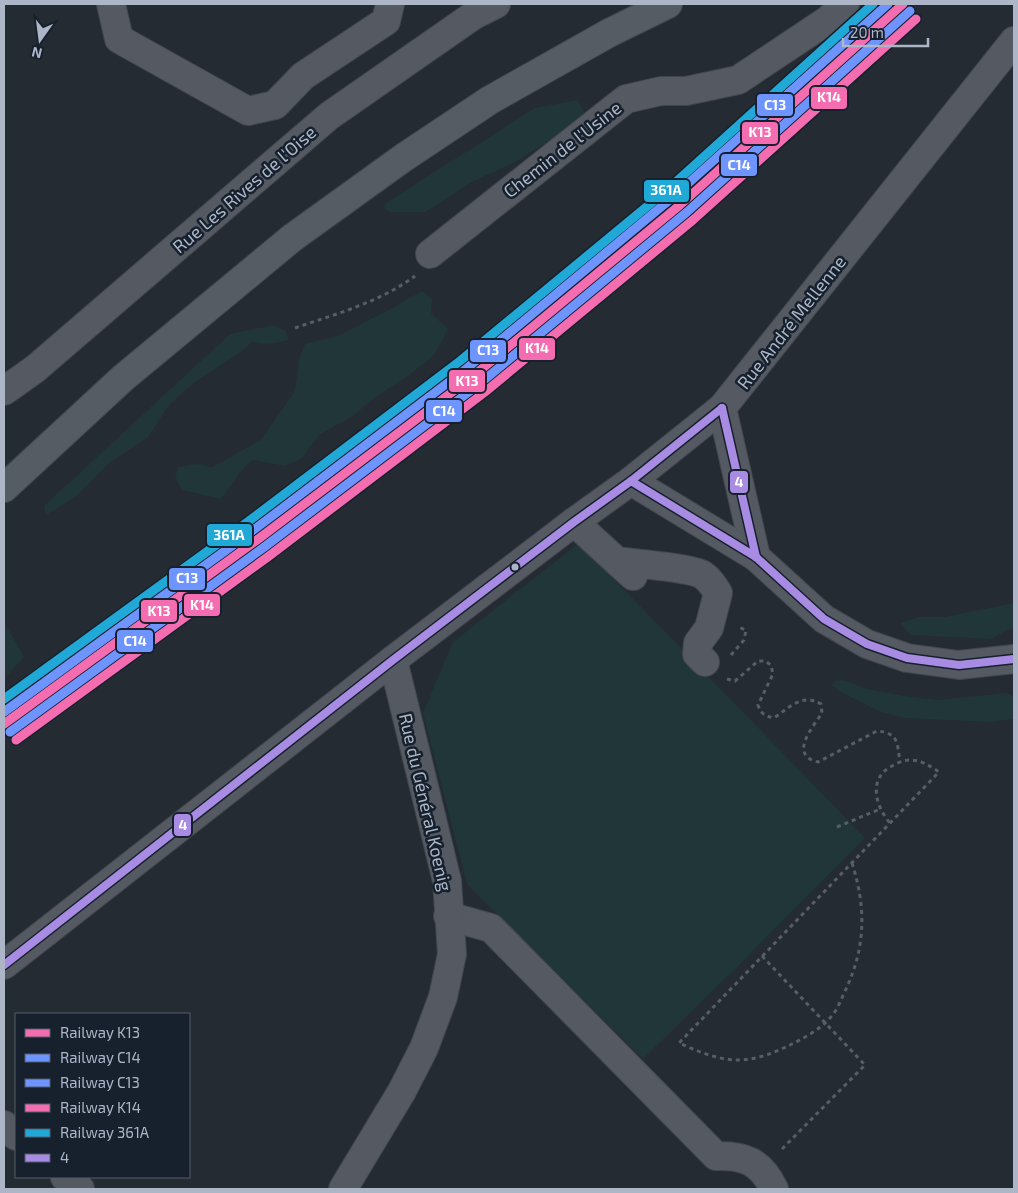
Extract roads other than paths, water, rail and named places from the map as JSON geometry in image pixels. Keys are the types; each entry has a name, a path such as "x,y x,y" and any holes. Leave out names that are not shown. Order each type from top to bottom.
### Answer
{"main road":[{"path":"4,488 123,378 292,238 403,158 490,100 609,33 668,4"}],"street":[{"path":"111,4 119,39 248,111 275,105 303,76 386,21 390,4"},
{"name":"Rue Les Rives de l'Oise","path":"4,391 35,369 329,116 474,15 496,4"},
{"name":"Chemin de l'Usine","path":"430,254 626,99 661,91 686,91 738,80 828,20 845,4"},
{"name":"Rue André Mellenne","path":"4,965 393,660 631,481 722,408 1014,41"},
{"path":"722,408 756,557"},
{"path":"631,481 756,557 824,619 867,644 907,658 959,665 1014,659"},
{"path":"574,522 627,571 624,562 701,573 711,581 718,593 709,628 698,643 697,654 719,664"},
{"name":"Rue du Général Koenig","path":"343,1189 402,1091 424,1048 443,997 452,954 447,881 393,660"},
{"path":"448,916 491,928 716,1156 735,1155 754,1164 768,1180"},
{"path":"4,1125 15,1135"},
{"path":"66,1178 80,1189"}],"rail line":[{"name":"361A","path":"4,699 245,524 460,361 667,190 873,4"},
{"name":"C13","path":"4,712 251,532 466,369 673,197 888,4"},
{"name":"K13","path":"4,724 257,540 472,377 680,205 903,4"},
{"name":"C14","path":"10,732 263,548 478,385 687,212 910,11"},
{"name":"K14","path":"16,740 269,556 485,392 693,220 916,19"}]}
